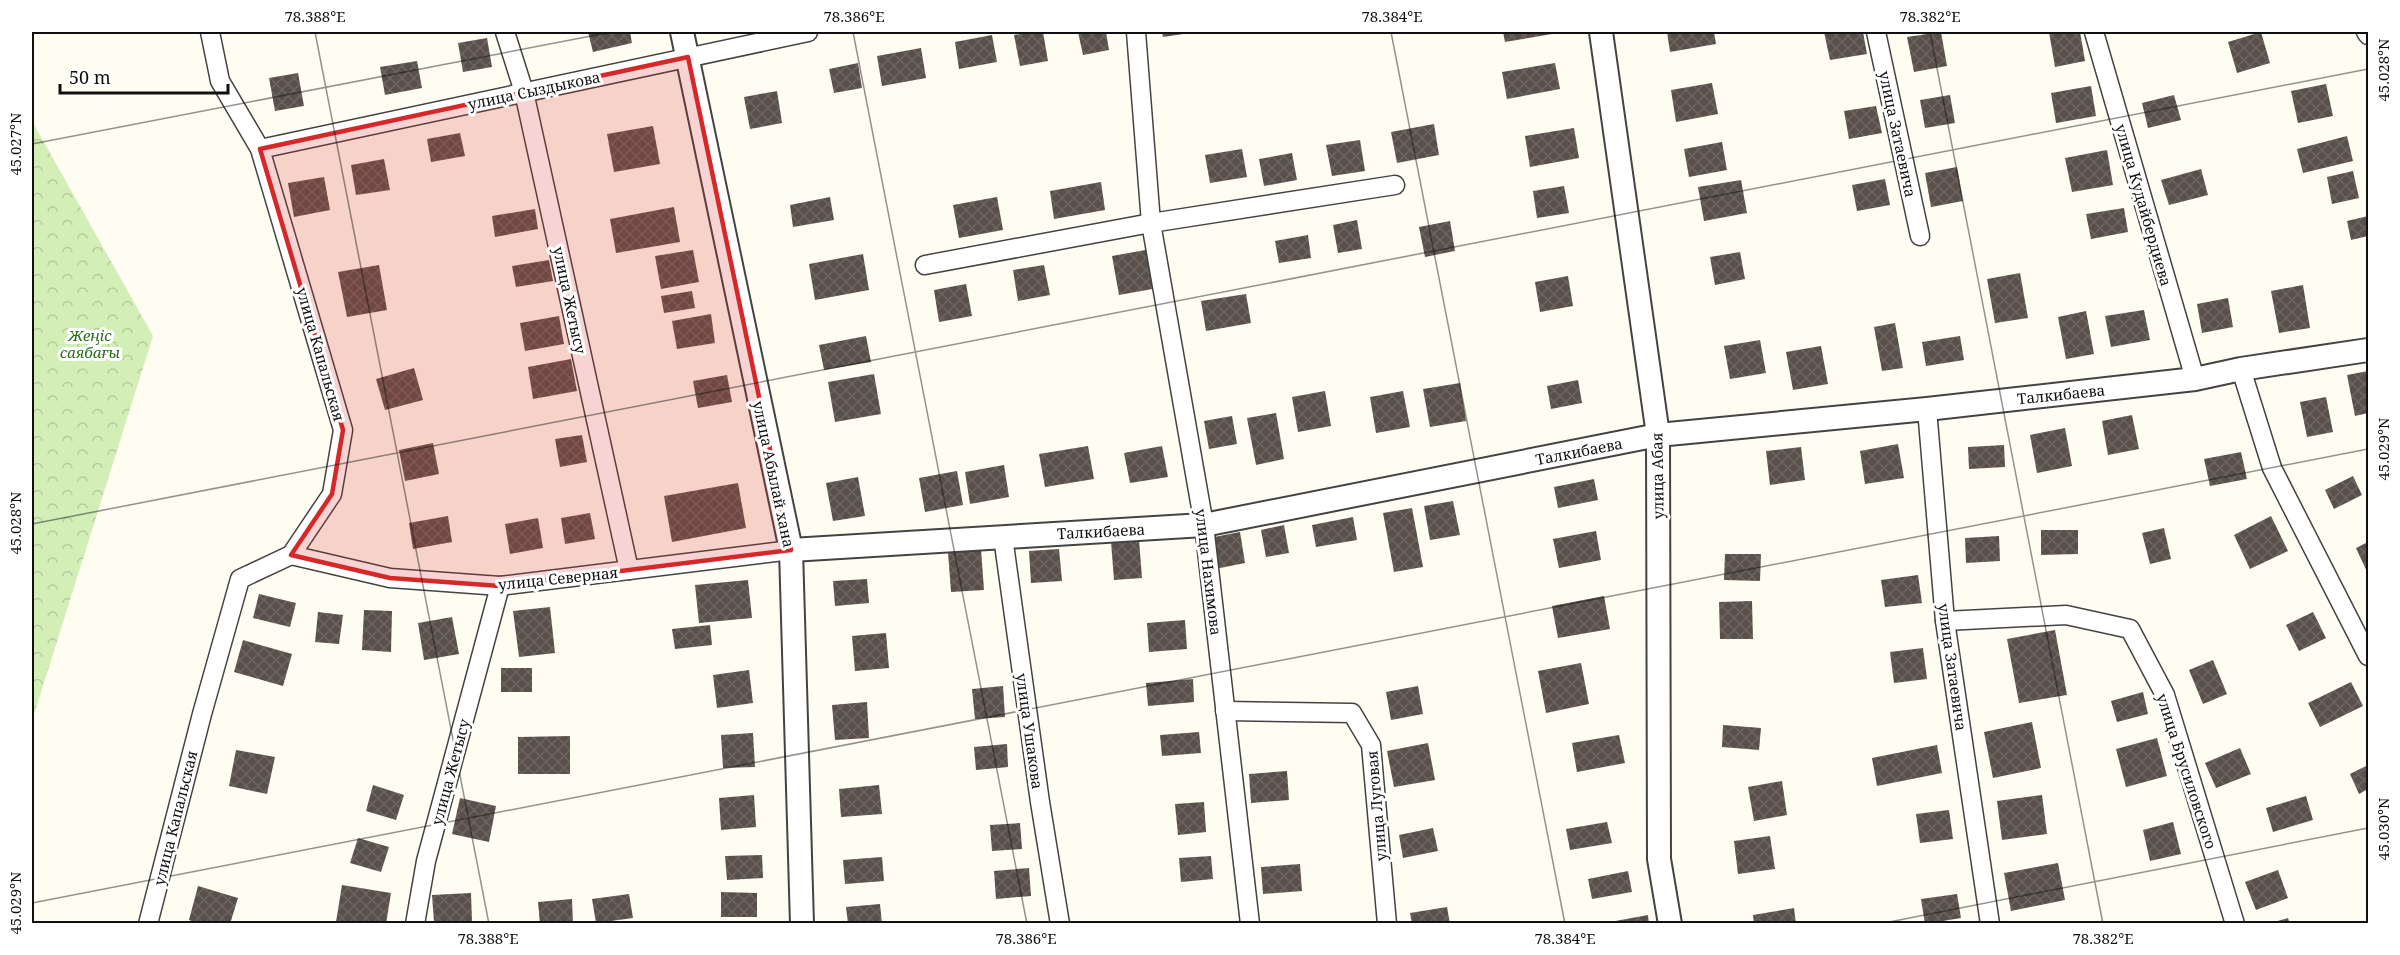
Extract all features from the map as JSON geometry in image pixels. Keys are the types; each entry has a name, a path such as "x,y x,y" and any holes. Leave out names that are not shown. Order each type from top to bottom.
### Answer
{"street":[{"name":"улица Капальская","path":"148,924 202,714 240,579 291,555 332,494 343,430 260,148 220,81 210,32"},
{"name":"улица Жетысу","path":"505,32 524,92 629,570"},
{"name":"улица Абылай хана","path":"682,32 791,550 802,924"},
{"name":"улица Сыздыкова","path":"260,148 808,32"},
{"name":"улица Нахимова","path":"1136,32 1151,223 1204,525 1250,924"},
{"name":"улица Абая","path":"1601,32 1658,435 1659,859 1670,924"},
{"name":"улица Затаевича","path":"1876,32 1920,236"},
{"name":"улица Кудайбердиева","path":"2094,32 2195,379"},
{"path":"925,265 1151,223 1395,185"},
{"name":"Талкибаева","path":"791,550 1204,525 1658,435 1927,409 2195,379 2241,369 2368,350"},
{"path":"2241,369 2272,468 2368,656"},
{"name":"улица Затаевича","path":"1927,409 1945,621 1990,924"},
{"name":"улица Ушакова","path":"1003,537 1040,802 1060,924"},
{"name":"улица Северная","path":"291,555 390,578 500,586 791,550"},
{"name":"улица Жетысу","path":"415,924 426,861 500,586"},
{"name":"улица Брусиловского","path":"1945,621 2066,615 2130,629 2165,695 2235,924"},
{"name":"улица Луговая","path":"1225,711 1352,712 1371,745 1387,924"}],"highlighted area":[{"path":"688,57 791,550 500,586 390,578 291,555 332,494 343,430 260,149"}],"green space":[{"name":"Жеңіс саябағы","path":"32,121 153,336 32,721"}],"building":[{"path":"588,32 630,32 632,43 593,52"},
{"path":"1043,32 1048,61 1020,66 1014,35"},
{"path":"1078,32 1106,32 1109,50 1083,55"},
{"path":"1162,32 1190,32 1190,33 1163,37"},
{"path":"1503,32 1552,32 1552,34 1505,42"},
{"path":"1667,32 1714,32 1716,44 1670,52"},
{"path":"1824,32 1863,32 1867,54 1830,60"},
{"path":"1941,32 1947,66 1914,72 1907,37"},
{"path":"2049,32 2080,32 2085,61 2055,67"},
{"path":"2261,32 2270,63 2237,73 2228,42"},
{"path":"992,35 997,62 959,69 955,42"},
{"path":"487,38 492,67 463,72 458,43"},
{"path":"921,48 926,78 882,86 877,56"},
{"path":"417,61 422,88 385,95 380,67"},
{"path":"858,63 862,88 834,93 829,69"},
{"path":"1555,63 1560,89 1507,99 1502,72"},
{"path":"298,73 304,106 275,111 269,78"},
{"path":"1712,83 1718,114 1676,122 1671,90"},
{"path":"2326,84 2333,116 2298,123 2291,91"},
{"path":"2091,86 2096,116 2056,123 2051,93"},
{"path":"777,91 782,123 750,129 744,97"},
{"path":"1950,95 1955,123 1925,128 1920,100"},
{"path":"2174,95 2181,120 2148,128 2142,103"},
{"path":"1876,106 1882,133 1849,139 1844,111"},
{"path":"1434,124 1439,155 1397,163 1391,132"},
{"path":"653,126 660,164 614,172 607,134"},
{"path":"1574,128 1579,158 1530,167 1525,136"},
{"path":"460,133 465,156 431,162 427,139"},
{"path":"2347,136 2353,161 2303,173 2297,149"},
{"path":"1360,140 1365,171 1332,176 1326,145"},
{"path":"1722,142 1727,170 1689,177 1684,149"},
{"path":"1242,149 1247,177 1210,183 1205,155"},
{"path":"2107,150 2113,185 2072,192 2065,158"},
{"path":"1292,153 1297,180 1264,186 1259,159"},
{"path":"384,159 390,190 356,195 351,165"},
{"path":"1957,167 1963,201 1931,207 1925,173"},
{"path":"2201,169 2208,195 2169,205 2161,180"},
{"path":"2353,171 2359,198 2332,204 2327,177"},
{"path":"324,177 330,210 294,217 288,183"},
{"path":"1885,179 1890,205 1857,211 1852,185"},
{"path":"1741,180 1747,213 1704,221 1698,187"},
{"path":"1101,182 1105,210 1054,219 1050,191"},
{"path":"1564,186 1569,213 1537,218 1533,191"},
{"path":"830,197 834,220 793,227 790,205"},
{"path":"997,197 1003,230 959,238 953,205"},
{"path":"674,207 680,242 616,253 610,219"},
{"path":"2124,208 2128,232 2091,239 2086,214"},
{"path":"535,209 538,229 495,237 492,216"},
{"path":"2368,216 2368,236 2351,240 2347,221"},
{"path":"1357,220 1362,249 1338,253 1333,225"},
{"path":"1450,221 1455,251 1425,257 1419,227"},
{"path":"1308,235 1311,258 1279,263 1275,241"},
{"path":"1151,249 1158,288 1119,295 1112,256"},
{"path":"693,250 699,282 661,289 655,256"},
{"path":"1740,252 1745,279 1715,285 1710,257"},
{"path":"863,254 869,290 815,300 809,264"},
{"path":"549,260 553,281 516,287 512,266"},
{"path":"379,265 387,310 347,317 338,272"},
{"path":"1044,265 1050,295 1018,301 1013,270"},
{"path":"2020,273 2028,318 1995,323 1987,279"},
{"path":"1568,276 1573,306 1540,312 1535,282"},
{"path":"966,284 972,316 939,322 934,290"},
{"path":"2303,285 2310,328 2279,333 2271,291"},
{"path":"692,291 695,308 664,313 661,296"},
{"path":"1246,294 1251,323 1206,331 1201,301"},
{"path":"2228,298 2233,327 2202,333 2197,304"},
{"path":"2144,310 2150,340 2111,347 2105,316"},
{"path":"2086,311 2094,354 2066,359 2058,317"},
{"path":"711,314 715,343 677,349 672,321"},
{"path":"559,316 564,344 525,351 520,323"},
{"path":"1895,323 1903,368 1882,371 1874,327"},
{"path":"866,336 871,362 824,370 819,345"},
{"path":"1960,336 1964,360 1926,366 1922,342"},
{"path":"1760,340 1766,373 1730,379 1724,346"},
{"path":"1821,346 1828,384 1793,390 1786,352"},
{"path":"571,359 577,391 533,399 528,367"},
{"path":"414,368 423,400 385,410 376,379"},
{"path":"2368,371 2368,413 2355,416 2347,375"},
{"path":"874,374 881,414 835,422 828,382"},
{"path":"727,375 732,402 698,408 693,381"},
{"path":"1578,380 1582,403 1551,409 1547,386"},
{"path":"1460,383 1466,421 1430,427 1423,389"},
{"path":"1325,391 1331,426 1298,432 1292,397"},
{"path":"1403,391 1410,427 1376,433 1370,397"},
{"path":"2326,397 2333,432 2307,437 2300,402"},
{"path":"1276,413 1284,459 1256,465 1247,418"},
{"path":"2132,415 2139,449 2108,455 2102,421"},
{"path":"1232,416 1237,444 1209,449 1204,421"},
{"path":"2065,428 2072,466 2037,473 2030,435"},
{"path":"582,435 587,462 560,467 555,439"},
{"path":"433,443 439,474 405,481 399,450"},
{"path":"1898,444 1904,478 1865,484 1860,451"},
{"path":"2004,445 2005,467 1969,469 1968,447"},
{"path":"1088,446 1094,479 1045,487 1039,454"},
{"path":"1162,446 1168,477 1130,483 1124,453"},
{"path":"1801,447 1805,480 1770,485 1766,451"},
{"path":"2241,452 2247,479 2210,486 2204,459"},
{"path":"1004,465 1009,497 970,504 965,472"},
{"path":"957,471 963,505 925,512 919,478"},
{"path":"2353,476 2362,495 2334,509 2325,490"},
{"path":"858,477 865,516 833,521 826,483"},
{"path":"1594,479 1598,500 1558,508 1554,487"},
{"path":"738,483 746,528 672,542 664,496"},
{"path":"1453,501 1460,535 1430,540 1424,506"},
{"path":"1412,508 1423,567 1394,572 1383,513"},
{"path":"590,513 595,539 565,544 561,518"},
{"path":"448,516 452,542 413,549 409,523"},
{"path":"2271,516 2288,551 2250,569 2234,535"},
{"path":"1353,517 1357,540 1316,547 1312,525"},
{"path":"538,518 543,548 510,554 505,524"},
{"path":"1284,525 1289,553 1266,557 1261,530"},
{"path":"2164,528 2171,559 2150,564 2142,533"},
{"path":"2041,530 2078,530 2078,554 2041,555"},
{"path":"1596,531 1601,560 1559,568 1553,539"},
{"path":"1240,532 1245,563 1215,569 1209,538"},
{"path":"1999,536 2000,561 1966,563 1965,538"},
{"path":"1139,540 1142,578 1114,580 1111,542"},
{"path":"2368,542 2368,574 2356,548"},
{"path":"981,549 984,590 951,592 948,552"},
{"path":"1059,549 1062,581 1031,583 1029,551"},
{"path":"1725,554 1761,554 1760,581 1724,580"},
{"path":"1918,575 1922,603 1885,607 1881,580"},
{"path":"867,579 869,603 835,606 833,581"},
{"path":"748,580 752,618 699,623 695,585"},
{"path":"259,594 296,603 290,627 253,618"},
{"path":"1604,596 1610,629 1558,638 1552,606"},
{"path":"1752,601 1753,639 1720,639 1719,602"},
{"path":"550,607 555,653 519,657 513,611"},
{"path":"364,610 392,611 391,652 362,650"},
{"path":"318,612 343,615 339,644 315,642"},
{"path":"2313,612 2326,638 2299,651 2286,625"},
{"path":"452,617 459,654 424,660 418,623"},
{"path":"1185,620 1187,649 1149,652 1147,623"},
{"path":"710,625 712,645 675,649 672,629"},
{"path":"2055,630 2067,695 2019,703 2007,639"},
{"path":"886,633 889,668 855,671 852,636"},
{"path":"243,640 292,654 283,686 234,672"},
{"path":"1923,648 1927,679 1894,683 1890,652"},
{"path":"2213,660 2227,694 2203,704 2189,670"},
{"path":"1581,663 1589,704 1546,713 1538,671"},
{"path":"501,668 532,668 532,692 501,692"},
{"path":"749,670 753,703 717,708 713,675"},
{"path":"1193,679 1194,702 1148,706 1146,683"},
{"path":"2351,682 2363,706 2320,727 2308,703"},
{"path":"1003,686 1005,717 975,719 972,689"},
{"path":"1418,686 1423,714 1391,720 1386,692"},
{"path":"2143,692 2148,714 2117,722 2111,701"},
{"path":"867,702 869,738 835,740 832,705"},
{"path":"2032,722 2041,768 1993,778 1984,732"},
{"path":"1723,725 1761,728 1759,750 1722,747"},
{"path":"1199,732 1201,753 1162,756 1160,735"},
{"path":"753,733 755,767 723,768 721,735"},
{"path":"1619,735 1625,763 1577,772 1572,743"},
{"path":"570,736 570,774 518,774 518,737"},
{"path":"2157,738 2167,776 2126,787 2116,749"},
{"path":"1428,743 1435,780 1394,787 1387,751"},
{"path":"1007,744 1008,767 976,770 974,747"},
{"path":"1937,745 1942,773 1877,786 1872,758"},
{"path":"2240,748 2251,774 2216,788 2205,763"},
{"path":"236,750 275,757 267,794 229,786"},
{"path":"2368,765 2368,789 2359,794 2350,774"},
{"path":"1287,771 1289,800 1251,803 1249,774"},
{"path":"1782,781 1787,815 1754,821 1748,787"},
{"path":"373,785 404,795 396,820 366,811"},
{"path":"879,785 882,814 841,817 839,789"},
{"path":"754,795 756,827 721,830 719,798"},
{"path":"2042,795 2047,834 2002,840 1997,801"},
{"path":"2306,796 2313,820 2273,832 2266,808"},
{"path":"460,798 496,806 489,842 452,834"},
{"path":"1204,802 1206,832 1178,835 1175,804"},
{"path":"1949,810 1953,839 1920,843 1916,814"},
{"path":"1607,822 1612,843 1570,850 1566,829"},
{"path":"2173,822 2181,854 2150,861 2143,830"},
{"path":"1020,823 1022,849 992,851 990,825"},
{"path":"1433,828 1438,851 1403,858 1399,835"},
{"path":"1770,836 1775,869 1738,874 1734,841"},
{"path":"358,838 389,847 381,872 350,863"},
{"path":"762,855 763,878 727,880 725,856"},
{"path":"1211,856 1213,879 1181,882 1179,858"},
{"path":"882,857 884,881 845,884 843,860"},
{"path":"2058,863 2065,900 2011,911 2004,873"},
{"path":"1300,864 1302,891 1263,894 1261,867"},
{"path":"1029,868 1031,896 996,899 994,871"},
{"path":"2278,870 2288,898 2256,910 2245,882"},
{"path":"1628,871 1632,892 1592,899 1588,879"},
{"path":"342,885 391,893 386,924 336,922"},
{"path":"198,886 238,898 230,924 200,924 189,920"},
{"path":"721,892 757,893 757,917 721,917"},
{"path":"471,893 472,921 434,922 432,895"},
{"path":"629,894 633,918 596,923 592,899"},
{"path":"1957,894 1961,918 1925,924 1921,899"},
{"path":"572,899 573,924 540,924 538,902"},
{"path":"880,904 882,924 848,924 846,907"},
{"path":"1447,907 1450,924 1412,924 1410,913"},
{"path":"1794,908 1796,924 1754,924 1753,915"},
{"path":"1648,915 1649,924 1610,924 1610,922"},
{"path":"2288,918 2290,924 2271,924 2271,923"}]}
